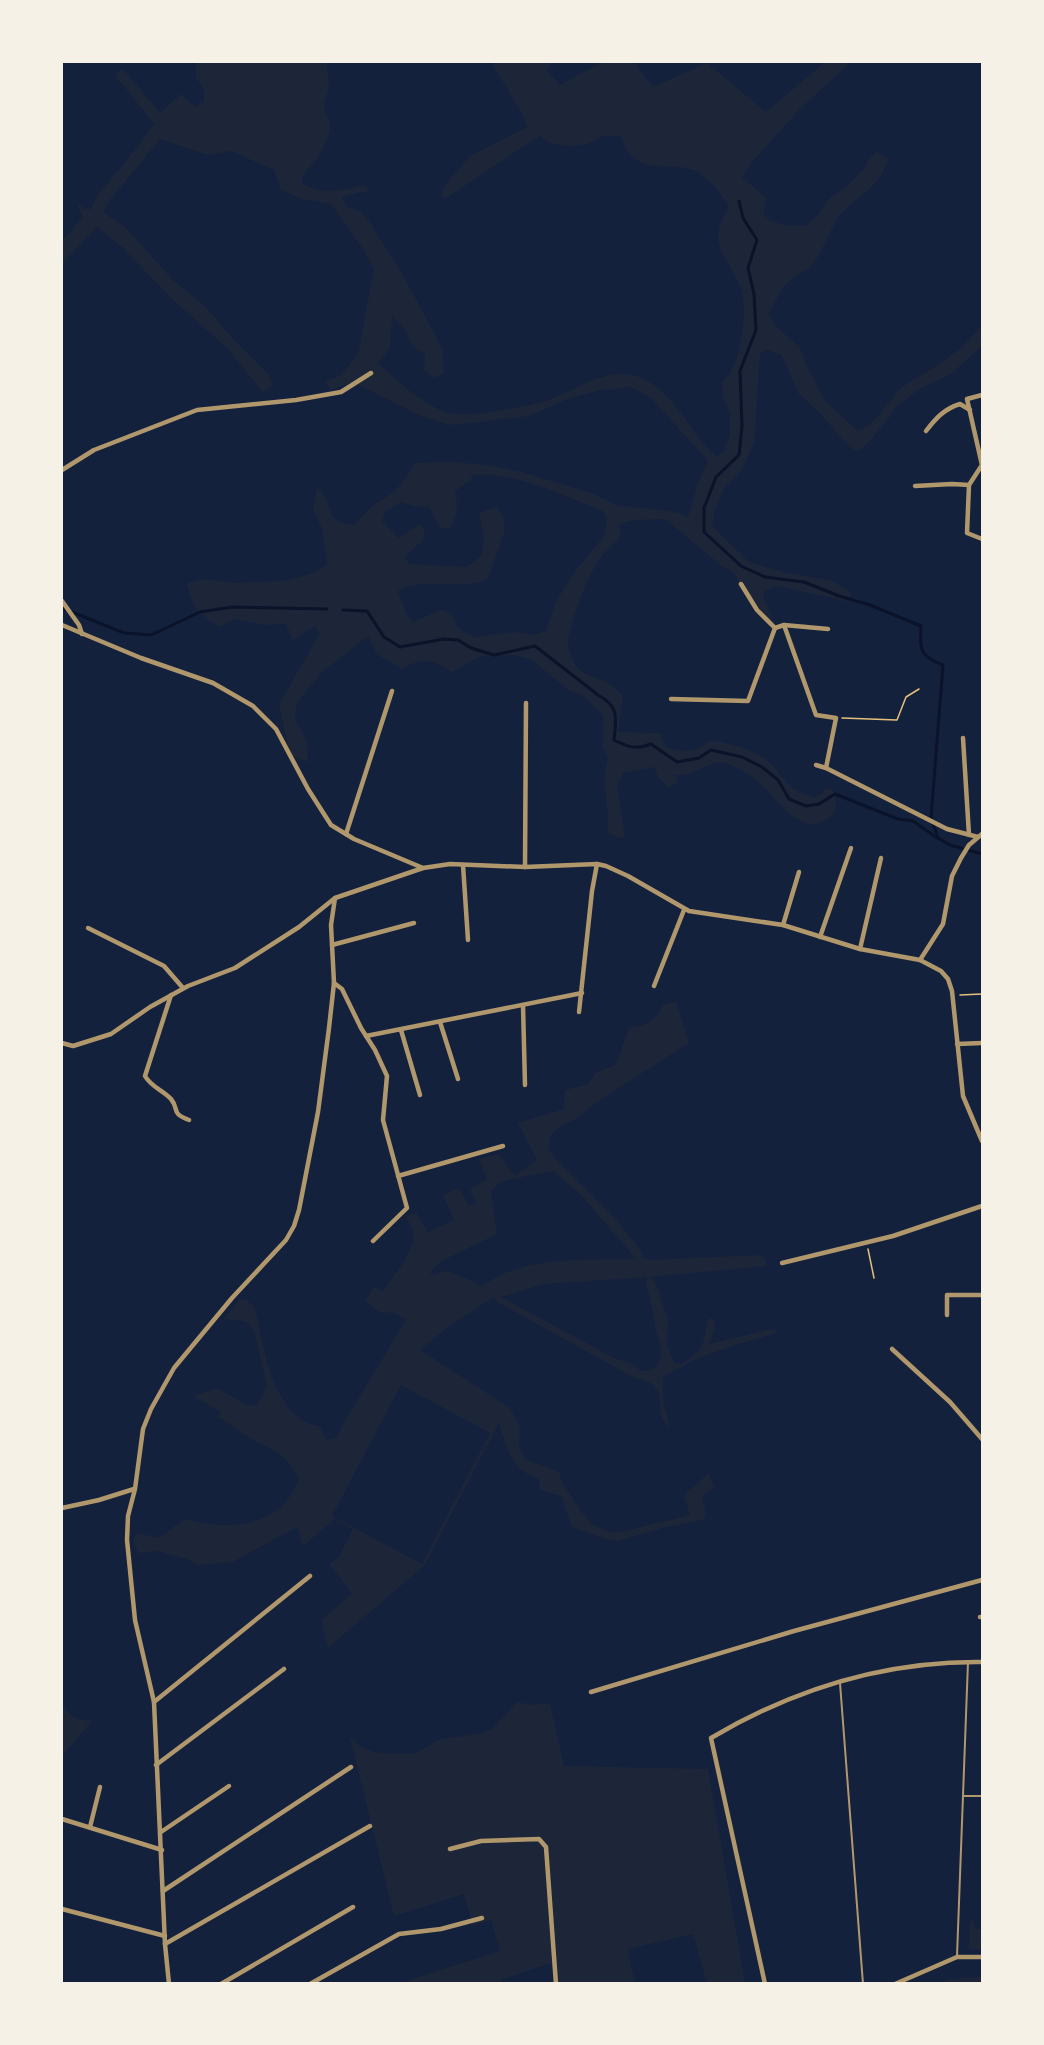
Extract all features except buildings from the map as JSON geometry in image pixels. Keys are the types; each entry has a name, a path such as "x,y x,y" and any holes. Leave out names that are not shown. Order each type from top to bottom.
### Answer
{"street":[{"path":"62,470 93,450 197,410 296,400 341,392 371,374"},
{"path":"982,395 967,399 982,465 969,485 967,533 982,539"},
{"path":"926,432 937,417 951,407 960,405 970,410"},
{"path":"915,486 969,485"},
{"path":"741,584 757,610 775,628"},
{"path":"62,601 79,625 83,635"},
{"path":"62,625 213,684 253,706 276,729 308,789 331,825 384,852 423,868"},
{"path":"775,628 784,625 828,629"},
{"path":"784,625 816,715 836,718 826,768"},
{"path":"671,699 748,701 775,628"},
{"path":"346,834 392,691"},
{"path":"525,867 526,703"},
{"path":"963,738 969,835"},
{"path":"816,765 947,829 969,835 980,835"},
{"path":"920,960 943,924 952,876 969,845 980,835"},
{"path":"820,937 851,848"},
{"path":"860,949 881,858"},
{"path":"579,1012 597,864"},
{"path":"62,1043 73,1046 111,1034 183,988 235,968 298,927 335,898 423,868 463,865 525,867 597,864 617,870 684,910 783,926 860,949 920,960 941,971 948,979 953,995 963,1096 982,1140"},
{"path":"463,865 468,940"},
{"path":"783,926 799,872"},
{"path":"169,1983 165,1944 154,1702 135,1620 127,1540 128,1516 135,1489 143,1429 151,1409 174,1368 232,1298 286,1240 294,1226 318,1112 334,983 331,925 335,898"},
{"path":"654,986 684,910"},
{"path":"332,945 414,923"},
{"path":"88,928 164,966 183,988"},
{"path":"334,983 342,988 387,1076 383,1120 407,1208 373,1240"},
{"path":"366,1036 582,993"},
{"path":"171,995 145,1076 148,1082 172,1101 176,1113 189,1120"},
{"path":"523,1005 525,1084"},
{"path":"440,1022 458,1079"},
{"path":"401,1030 420,1095"},
{"path":"957,1044 982,1043"},
{"path":"398,1176 503,1146"},
{"path":"782,1263 893,1236 982,1206"},
{"path":"947,1315 947,1295 982,1295"},
{"path":"892,1349 950,1402 982,1439"},
{"path":"62,1508 135,1489"},
{"path":"154,1702 310,1576"},
{"path":"591,1692 794,1631 982,1580"},
{"path":"765,1983 711,1738 773,1705 840,1680 922,1665 982,1662"},
{"path":"156,1765 284,1669"},
{"path":"163,1891 351,1767"},
{"path":"160,1832 229,1786"},
{"path":"90,1827 100,1787"},
{"path":"62,1819 162,1850"},
{"path":"165,1944 370,1826"},
{"path":"450,1848 481,1841 539,1839 543,1842 546,1847 556,1983"},
{"path":"221,1983 353,1907"},
{"path":"62,1910 165,1936"},
{"path":"310,1983 399,1934 441,1929 482,1918"},
{"path":"895,1983 957,1957 982,1956"}],"lane":[{"path":"957,1957 968,1662"},
{"path":"840,1680 863,1983"},
{"path":"963,1796 982,1796"}],"path":[{"path":"836,718 897,720 906,697 919,689"},
{"path":"953,995 982,993"},
{"path":"867,1242 874,1278"}],"shaded area":[{"path":"196,62 326,62 329,82 324,108 330,130 320,152 302,177 302,183 325,191 365,185 368,191 344,196 342,199 347,207 360,211 371,224 403,275 442,348 444,373 434,378 424,370 425,355 412,345 404,328 392,316 390,348 378,363 414,394 447,412 474,414 536,403 608,375 631,375 642,378 664,394 707,448 717,457 724,451 730,435 730,414 723,397 722,382 735,363 738,353 743,329 744,304 740,286 718,240 722,220 729,206 708,181 694,170 642,163 634,158 627,149 621,136 602,136 586,145 568,146 552,144 539,136 445,199 441,196 444,186 470,156 527,127 522,113 491,62 551,62 547,71 560,85 602,62 634,62 653,87 707,63 766,112 825,62 851,62 801,108 751,163 742,177 766,198 763,213 770,221 790,226 805,226 817,216 830,198 845,188 863,170 870,157 877,152 888,159 879,178 838,218 815,262 783,288 769,313 773,323 800,348 808,369 826,402 858,431 870,425 902,387 961,348 980,328 982,329 982,346 951,374 919,389 894,409 869,442 857,452 799,394 781,354 766,350 760,353 754,443 742,470 724,488 715,510 712,526 749,562 783,572 832,581 851,592 850,602 777,586 765,590 763,596 772,619 766,621 733,572 723,567 665,519 635,520 619,524 621,536 594,568 578,604 568,642 574,663 582,672 605,681 623,697 618,732 660,733 666,747 678,750 694,750 710,740 742,748 765,759 790,786 799,792 816,798 826,789 831,788 835,796 836,811 824,821 812,824 802,822 782,807 756,780 740,769 727,764 714,763 688,774 675,775 678,782 669,788 658,777 655,767 623,773 617,786 625,837 617,838 608,832 605,777 608,758 603,748 603,715 583,696 567,689 532,660 515,655 479,657 452,672 439,664 427,661 402,669 377,654 368,636 321,673 297,703 295,720 307,741 308,762 290,755 279,704 320,633 315,626 293,640 286,624 267,625 234,619 221,627 207,619 198,610 191,598 187,583 206,579 232,583 283,581 314,573 327,564 322,529 313,509 317,488 323,493 336,519 354,525 372,506 398,487 414,463 452,462 487,465 522,472 594,494 618,506 661,510 688,517 697,486 708,461 651,398 631,387 601,390 567,399 529,416 450,425 421,416 353,382 331,390 325,382 341,375 358,354 374,269 361,246 331,204 302,199 281,190 274,170 231,151 208,155 160,139 110,200 103,212 124,226 174,281 206,307 232,338 269,375 273,385 263,392 227,348 170,297 122,247 97,227 62,264 62,241 83,217 76,201 84,209 91,209 97,196 154,124 116,76 118,71 124,70 160,113 181,94 195,107 204,101 204,90 196,77","holes":["472,475 489,475 523,481 556,492 604,512 607,520 604,536 577,569 556,601 546,631 532,635 515,632 471,636 458,628 451,613 441,610 413,622 407,615 398,591 419,584 466,584 488,579 505,530 503,517 497,507 479,513 484,539 481,556 467,567 409,564 405,557 423,540 425,530 419,524 399,538 382,521 385,512 402,502 413,506 429,507 441,528 450,528 457,510 455,491 471,480"]},
{"path":"676,1001 689,1043 597,1102 577,1118 561,1126 551,1135 549,1148 555,1158 617,1220 641,1251 642,1256 648,1260 763,1255 767,1266 649,1277 655,1281 668,1320 667,1344 674,1363 682,1364 700,1349 704,1341 708,1319 715,1319 709,1344 767,1330 776,1330 776,1333 703,1356 663,1378 663,1401 670,1427 662,1418 659,1396 652,1384 635,1378 497,1302 494,1297 448,1327 420,1350 510,1408 520,1427 519,1447 525,1459 559,1472 562,1482 592,1524 608,1532 621,1532 690,1515 684,1495 709,1473 714,1488 702,1496 706,1516 702,1520 666,1527 618,1541 605,1539 572,1527 561,1496 540,1490 539,1479 524,1471 513,1460 499,1423 424,1566 328,1648 321,1620 352,1594 329,1564 339,1557 353,1529 335,1519 303,1546 297,1527 233,1562 196,1565 188,1559 157,1551 138,1553 133,1540 137,1533 159,1538 185,1519 228,1525 256,1521 280,1507 293,1492 299,1479 281,1455 218,1417 221,1412 193,1396 217,1388 245,1404 255,1406 262,1398 267,1385 254,1331 246,1321 224,1319 240,1299 247,1300 255,1309 273,1379 290,1410 303,1420 319,1426 327,1440 337,1438 343,1424 406,1320 395,1313 379,1312 365,1300 374,1287 383,1291 401,1267 408,1253 413,1237 406,1217 416,1212 428,1232 454,1220 443,1195 459,1188 469,1206 476,1203 470,1190 487,1179 479,1159 498,1154 515,1176 537,1160 518,1123 564,1109 565,1090 588,1084 597,1072 616,1065 629,1027 649,1022 663,1005","holes":["553,1171 582,1196 636,1259 570,1260 537,1264 505,1273 480,1287 477,1283 447,1271 432,1275 430,1272 440,1262 497,1234 491,1191 502,1181","647,1277 646,1283 662,1350 659,1363 650,1371 641,1371 633,1364 614,1358 501,1297 544,1284","401,1385 490,1433 422,1564 332,1516"]},
{"path":"517,1702 533,1705 550,1703 564,1766 708,1769 745,1983 707,1983 693,1934 628,1949 635,1983 556,1983 551,1963 501,1980 501,1983 407,1983 406,1981 500,1951 491,1920 473,1926 464,1894 394,1916 350,1737 361,1747 377,1753 415,1754 438,1740 482,1733 493,1728"},
{"path":"62,1706 75,1718 92,1721 62,1756"},
{"path":"970,1921 974,1921 974,1929 982,1929 982,1950 969,1949"},
{"path":"982,1977 982,1983 938,1983 950,1979"}],"waterway":[{"path":"739,201 743,218 757,240 748,268 754,294 756,330 740,371 742,426 739,455 716,477 704,508 704,532 741,566 765,577 804,582 921,626 921,647 925,655 943,665 931,818 938,838 950,845 982,854"},
{"path":"62,608 124,633 151,635 200,612 232,607 327,609"},
{"path":"343,610 367,611 384,637 400,647 444,639 458,640 471,648 494,655 535,646 610,704 616,719 614,740 636,747 651,744 677,762 699,758 711,750 742,757 762,767 778,780 789,799 806,806 819,804 835,794 898,819 913,821 937,838"}]}
